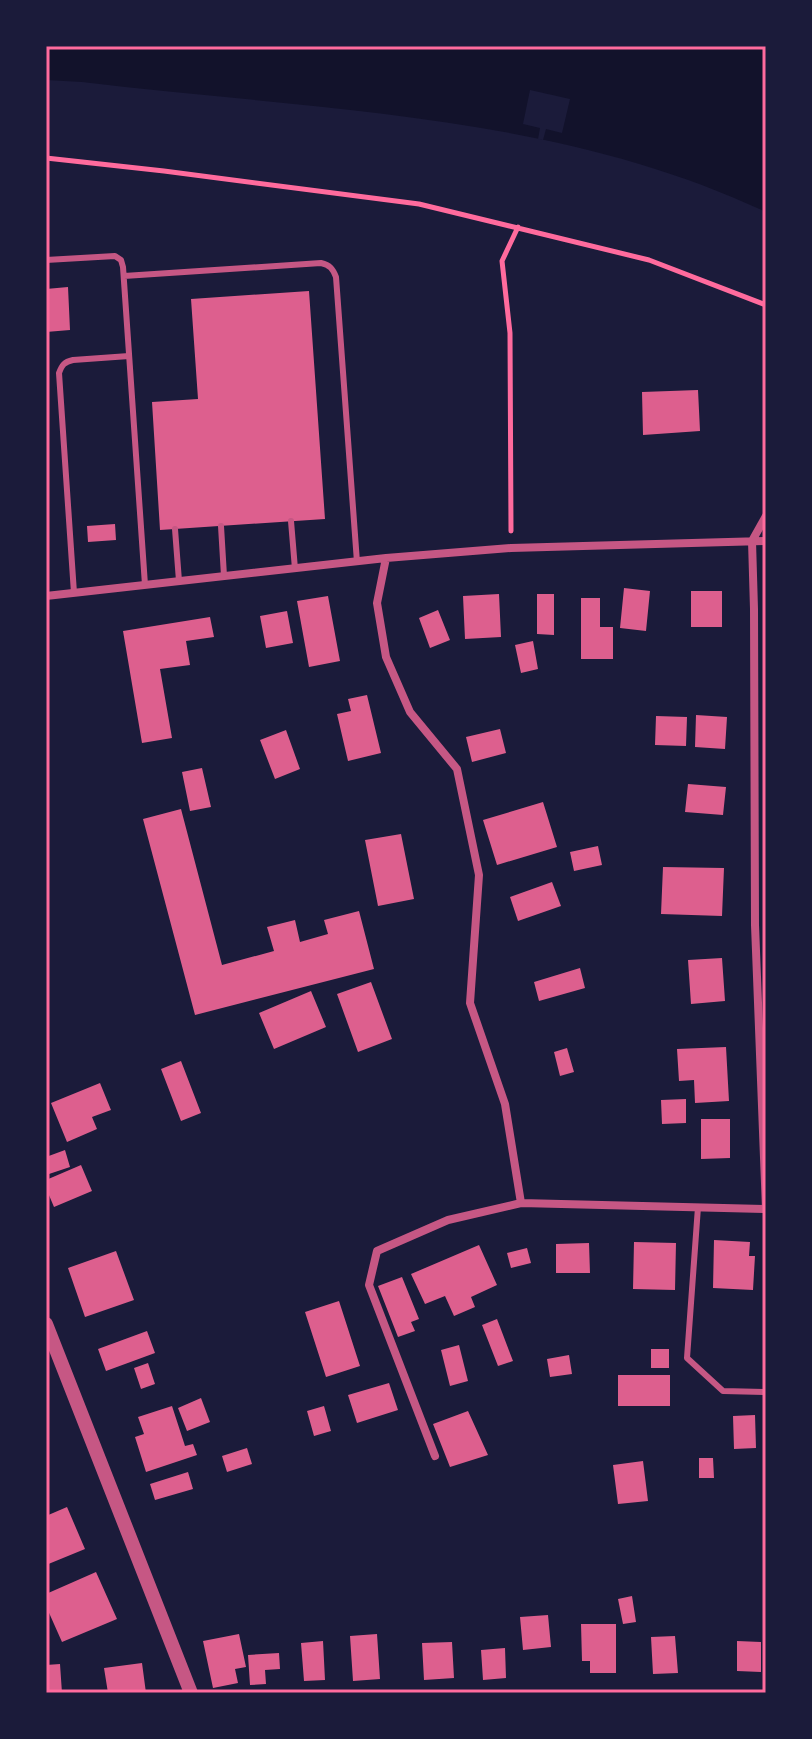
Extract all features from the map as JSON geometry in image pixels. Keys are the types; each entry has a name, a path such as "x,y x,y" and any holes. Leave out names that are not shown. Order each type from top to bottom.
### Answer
{"street":[{"path":"435,1456 369,1285 377,1251 448,1220 521,1203 766,1209 755,925 752,541 766,516"},
{"path":"46,596 386,558 511,548 766,541"},
{"path":"386,558 377,603 386,657 410,712 457,769 479,875 470,1003 505,1104 521,1203"},
{"path":"46,1324 191,1693"}],"lane":[{"path":"46,260 115,256 121,260 145,585"},
{"path":"124,276 321,263 334,270 357,562"},
{"path":"74,593 59,373 66,361 129,356"},
{"path":"291,521 295,569"},
{"path":"221,526 224,576"},
{"path":"175,529 179,581"},
{"path":"698,1207 687,1358 723,1391 766,1392"}],"path":[{"path":"46,158 419,204 649,260 766,305"},
{"path":"511,548 510,333 502,261 518,227"}],"shaded area":[{"path":"46,46 766,46 766,212 685,179 602,153 517,134 343,109 46,80"}],"pier":[{"path":"530,90 570,99 562,133 546,129 543,140 538,139 540,128 523,124"}],"building":[{"path":"68,287 70,330 46,332 46,289"},
{"path":"309,291 325,519 160,530 152,402 198,399 191,299"},
{"path":"698,390 700,431 643,435 642,392"},
{"path":"115,524 116,540 88,542 87,526"},
{"path":"624,588 650,591 646,631 620,628"},
{"path":"691,591 722,591 722,627 691,627"},
{"path":"499,594 501,637 465,639 463,596"},
{"path":"537,594 554,594 554,635 537,634"},
{"path":"328,596 340,661 309,667 297,601"},
{"path":"581,598 600,598 600,627 613,627 613,659 581,659"},
{"path":"438,610 450,640 430,648 419,618"},
{"path":"287,611 293,643 266,648 260,616"},
{"path":"210,617 214,637 186,641 190,665 160,669 172,738 142,743 123,631"},
{"path":"533,641 538,669 521,673 515,645"},
{"path":"367,695 381,753 348,761 337,714 351,711 348,699"},
{"path":"696,715 727,717 725,749 695,747"},
{"path":"656,716 687,717 686,746 655,745"},
{"path":"500,729 506,753 472,762 466,737"},
{"path":"286,730 300,769 275,779 260,740"},
{"path":"202,768 211,807 190,811 182,772"},
{"path":"688,784 726,787 723,815 685,812"},
{"path":"543,802 557,847 497,865 483,820"},
{"path":"181,809 222,965 274,951 267,927 295,920 300,942 328,934 324,920 359,911 374,969 195,1015 143,819"},
{"path":"401,834 414,899 378,906 365,840"},
{"path":"598,846 602,865 574,871 570,852"},
{"path":"663,867 724,868 722,916 661,914"},
{"path":"552,882 561,906 518,921 510,897"},
{"path":"722,958 725,1001 691,1004 688,960"},
{"path":"580,968 585,988 539,1001 534,982"},
{"path":"371,982 392,1039 358,1052 337,994"},
{"path":"311,991 326,1027 274,1049 259,1013"},
{"path":"726,1047 729,1101 695,1103 694,1080 679,1081 677,1049"},
{"path":"567,1048 574,1072 560,1076 554,1052"},
{"path":"181,1061 201,1113 181,1121 161,1069"},
{"path":"100,1083 111,1110 92,1117 97,1129 67,1142 51,1103"},
{"path":"686,1099 686,1123 662,1124 661,1100"},
{"path":"701,1119 730,1119 730,1158 701,1159"},
{"path":"65,1150 70,1167 46,1175 46,1157"},
{"path":"81,1165 92,1191 54,1207 46,1180"},
{"path":"714,1240 750,1242 749,1256 755,1256 753,1290 713,1288"},
{"path":"634,1242 676,1243 675,1290 633,1289"},
{"path":"589,1243 590,1273 556,1273 556,1244"},
{"path":"479,1245 497,1285 471,1297 475,1307 454,1316 445,1296 425,1304 411,1274"},
{"path":"527,1248 531,1263 511,1268 507,1253"},
{"path":"116,1251 134,1300 85,1317 68,1268"},
{"path":"402,1277 419,1319 411,1322 415,1331 398,1337 378,1286"},
{"path":"339,1301 360,1366 326,1377 305,1312"},
{"path":"497,1319 513,1361 498,1366 482,1325"},
{"path":"147,1331 155,1353 106,1371 98,1349"},
{"path":"459,1345 468,1381 450,1386 441,1350"},
{"path":"651,1349 669,1349 669,1368 651,1368"},
{"path":"569,1355 572,1374 550,1377 547,1359"},
{"path":"148,1363 155,1384 141,1389 134,1368"},
{"path":"618,1375 670,1375 670,1406 618,1406"},
{"path":"389,1383 398,1410 357,1423 348,1395"},
{"path":"201,1398 210,1422 187,1431 178,1408"},
{"path":"172,1406 185,1446 193,1444 197,1455 146,1472 135,1437 144,1434 138,1417"},
{"path":"324,1406 331,1431 314,1436 307,1411"},
{"path":"468,1411 488,1455 450,1467 433,1424"},
{"path":"755,1415 756,1448 734,1449 733,1416"},
{"path":"247,1448 252,1464 227,1472 222,1456"},
{"path":"699,1458 713,1458 714,1478 699,1478"},
{"path":"643,1461 648,1501 618,1504 613,1465"},
{"path":"188,1472 193,1489 155,1500 150,1484"},
{"path":"67,1507 85,1549 46,1565 46,1516"},
{"path":"96,1572 117,1619 62,1642 46,1606 46,1594"},
{"path":"632,1596 636,1622 623,1624 618,1599"},
{"path":"548,1615 551,1647 523,1650 520,1617"},
{"path":"581,1624 616,1624 616,1673 590,1673 590,1661 582,1661"},
{"path":"239,1634 246,1667 235,1669 238,1683 213,1688 203,1641"},
{"path":"377,1634 380,1679 353,1681 350,1636"},
{"path":"675,1636 678,1673 653,1674 651,1637"},
{"path":"323,1641 325,1680 304,1681 301,1643"},
{"path":"737,1641 761,1642 761,1672 737,1671"},
{"path":"452,1642 454,1678 424,1680 422,1643"},
{"path":"505,1648 506,1678 483,1680 481,1650"},
{"path":"279,1653 280,1669 265,1670 266,1684 250,1685 248,1655"},
{"path":"142,1663 146,1693 108,1693 104,1668"},
{"path":"60,1664 62,1693 46,1693 46,1665"}]}
